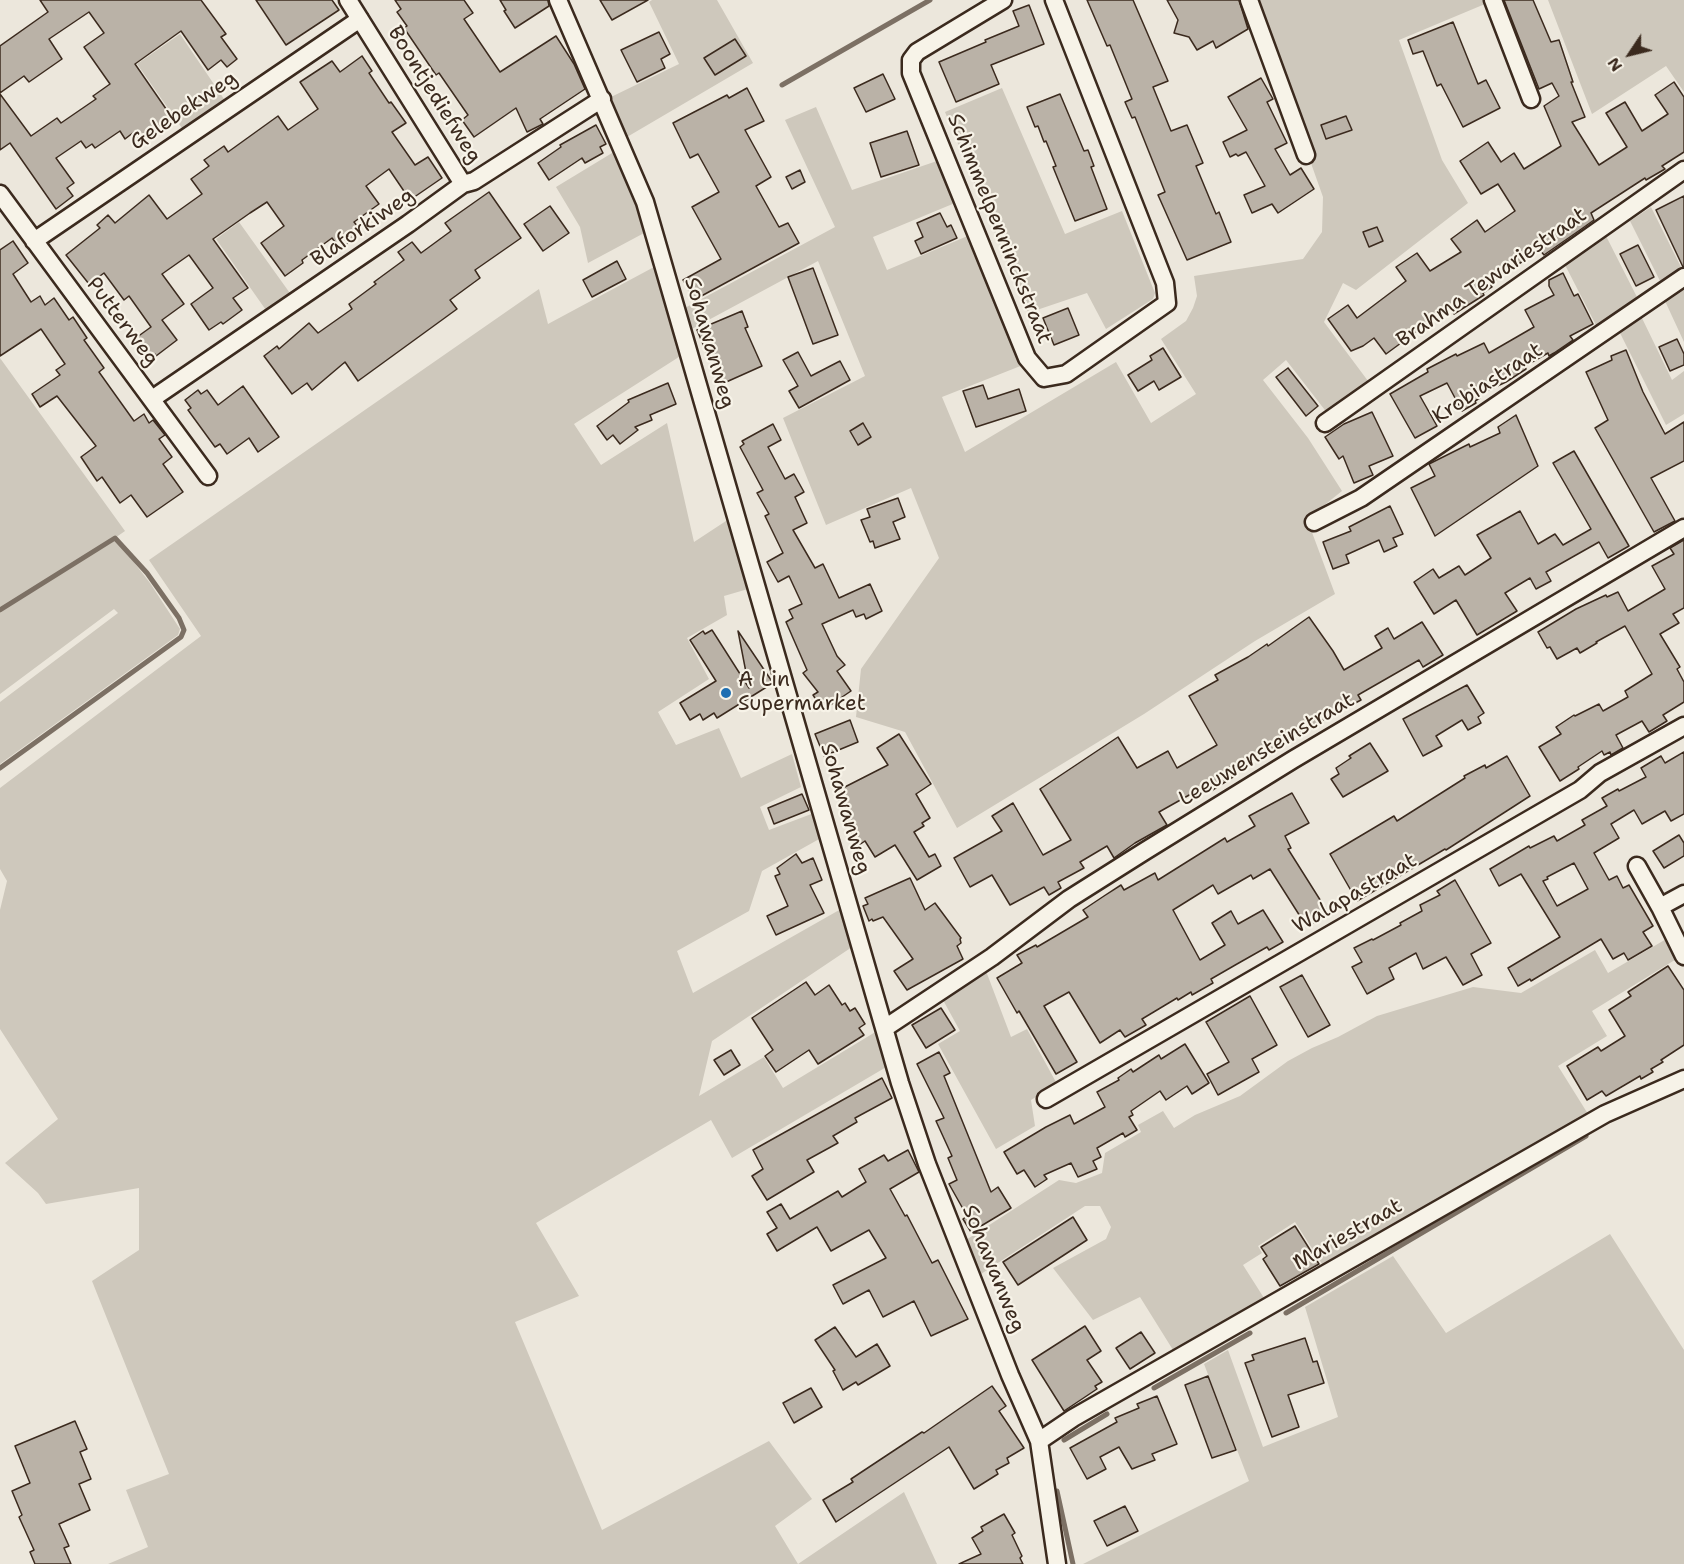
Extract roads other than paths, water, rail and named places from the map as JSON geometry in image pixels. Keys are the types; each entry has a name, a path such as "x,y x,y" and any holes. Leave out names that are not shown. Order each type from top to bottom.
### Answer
{"street":[{"name":"Boontjediefweg","path":"348,0 463,184"},
{"name":"Sohawanweg","path":"558,0 645,202 900,1083 927,1164 1010,1375 1040,1441 1057,1564"},
{"name":"Schimmelpenninckstraat","path":"1003,0 917,52 911,60 911,73 1027,358 1044,378 1066,374 1167,303 1165,283 1054,0"},
{"path":"1249,0 1306,155"},
{"path":"1492,0 1531,99"},
{"name":"Gelebekweg","path":"33,241 360,19"},
{"name":"Blaforkiweg","path":"152,399 408,225 463,184 474,181 602,99"},
{"name":"Brahma Tewariestraat","path":"1325,423 1684,170"},
{"name":"Putterweg","path":"0,194 208,476"},
{"name":"Krobiastraat","path":"1314,522 1361,498 1684,277"},
{"name":"Leeuwensteinstraat","path":"885,1028 992,957 1070,899 1145,851 1294,759 1684,528"},
{"name":"Walapastraat","path":"1046,1099 1570,796 1600,773 1684,726"},
{"path":"1636,866 1684,956"},
{"path":"1660,908 1684,894"},
{"name":"Mariestraat","path":"1040,1441 1073,1418 1605,1114 1684,1079"}],"waterway":[{"path":"782,85 930,0"},
{"path":"0,610 115,538 147,573 179,618 184,630 181,637 0,768"},
{"path":"1286,1313 1586,1136"},
{"path":"1154,1388 1250,1333"},
{"path":"1064,1440 1107,1414"},
{"path":"1057,1491 1073,1564"}],"place":[{"name":"A Lin Supermarket","path":"726,693"}]}
